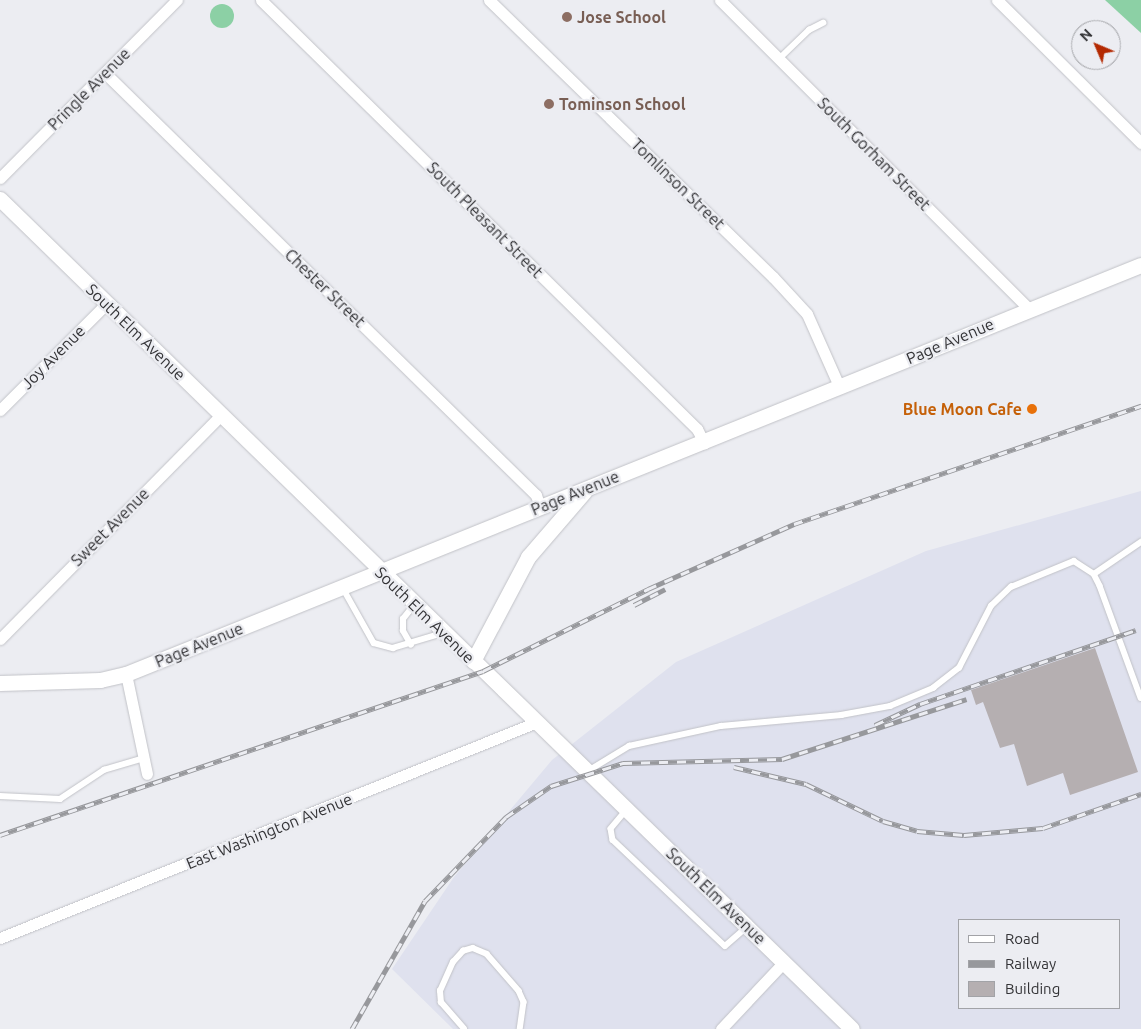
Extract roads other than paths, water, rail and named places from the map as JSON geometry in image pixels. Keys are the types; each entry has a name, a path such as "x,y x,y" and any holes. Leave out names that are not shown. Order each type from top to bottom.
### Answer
{"street":[{"name":"Pringle Avenue","path":"0,178 177,0"},
{"name":"South Pleasant Street","path":"261,0 697,429 704,443"},
{"name":"Tomlinson Street","path":"490,0 780,284 820,337 839,386"},
{"name":"South Gorham Street","path":"720,0 1028,308"},
{"path":"997,0 1141,143"},
{"name":"Chester Street","path":"105,73 536,495 540,507"},
{"name":"South Elm Avenue","path":"0,199 380,572 588,771 852,1029"},
{"name":"Page Avenue","path":"0,683 100,680 126,674 343,588 589,487 704,443 1028,308 1141,265"},
{"name":"Joy Avenue","path":"0,410 107,303"},
{"name":"Sweet Avenue","path":"0,639 221,415"},
{"path":"473,661 528,557 589,487"},
{"path":"126,674 147,774"},
{"name":"East Washington Avenue","path":"0,938 537,722"},
{"path":"721,1029 784,962"}],"lane":[{"path":"779,59 809,30 823,24"},
{"path":"1094,574 1141,542"},
{"path":"588,771 629,746 680,734 890,706 949,679 991,606 1011,587 1074,561 1094,574 1141,698"},
{"path":"343,588 368,638 383,646 411,645 444,633"},
{"path":"411,645 403,631 403,619 414,605"},
{"path":"0,796 60,799 104,770 144,758"},
{"path":"627,810 611,830 612,840 725,946 747,926"},
{"path":"464,1029 441,1003 440,991 453,962 463,951 473,948 488,954 519,991 524,1002 520,1029"}],"railway":[{"path":"0,835 483,671 648,589 794,524 1141,406"},
{"path":"634,605 665,589"},
{"path":"875,725 920,704 1136,630"},
{"path":"352,1029 425,901 506,817 551,786 623,763 782,759 967,699"},
{"path":"734,767 806,784 883,821 917,831 964,835 1043,828 1141,794"}],"place":[{"name":"Jose School","path":"567,17"},
{"name":"Tominson School","path":"549,104"},
{"name":"Blue Moon Cafe","path":"1032,409"}]}
